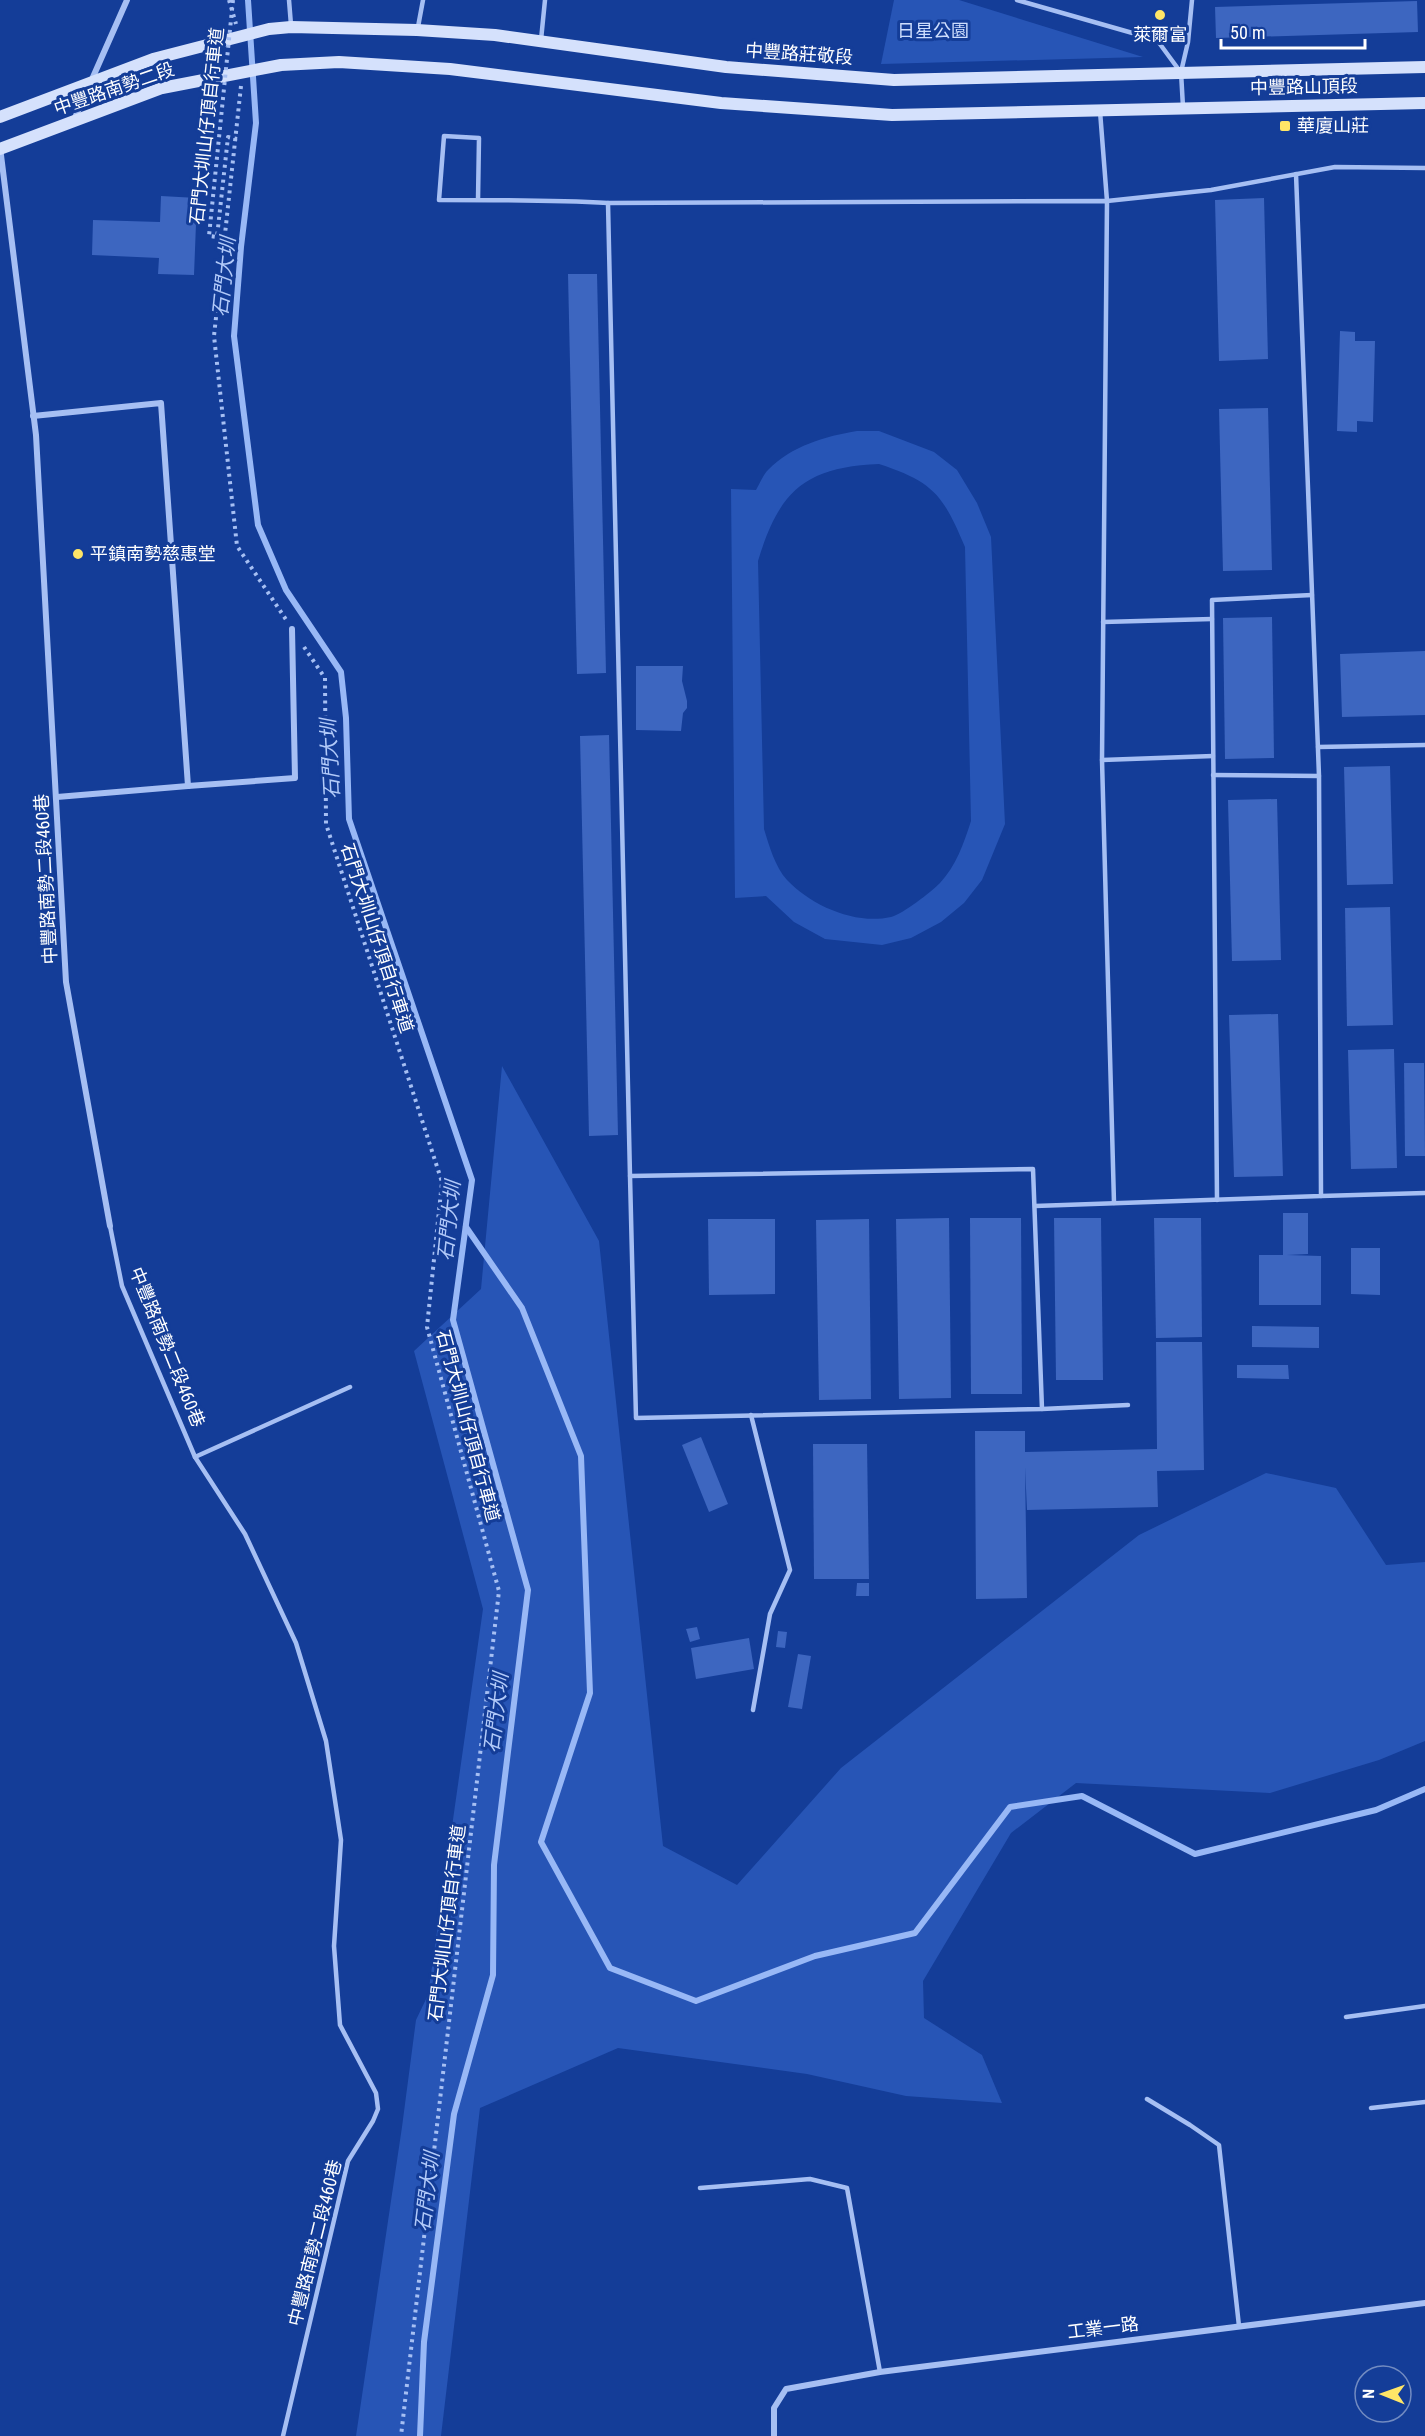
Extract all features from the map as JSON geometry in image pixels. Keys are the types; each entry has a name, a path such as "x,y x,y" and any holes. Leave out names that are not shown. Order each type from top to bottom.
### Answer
{"main road":[{"name":"中豐路南勢二段","path":"0,117 153,59 269,29 291,27"},
{"path":"291,27 417,30"},
{"name":"中豐路莊敬段","path":"417,30 495,35 726,67 894,80 1181,72"},
{"name":"中豐路南勢二段","path":"0,148 162,88 281,65 339,62 450,69 721,103 892,115 1100,110"},
{"name":"中豐路山頂段","path":"1181,72 1425,67"},
{"name":"中豐路山頂段","path":"1184,107 1425,103"},
{"path":"1100,110 1184,107"}],"street":[{"path":"74,122 127,0"},
{"name":"中豐路南勢二段460巷","path":"0,148 33,416 66,982 110,1226"},
{"path":"33,416 162,403 188,786"},
{"path":"57,797 295,778 292,629"},
{"name":"工業一路","path":"774,2436 774,2408 786,2389 880,2372 1425,2303"}],"lane":[{"path":"289,0 291,27"},
{"path":"417,30 423,0"},
{"path":"540,42 544,0"},
{"path":"1017,0 1156,40 1181,72"},
{"path":"1184,107 1181,72 1188,42 1192,0"},
{"path":"1100,110 1107,201 1102,760 1114,1203"},
{"path":"478,200 479,138 444,136 439,200 608,203 1107,201 1211,190 1335,167 1425,168"},
{"path":"1296,174 1319,776 1321,1196"},
{"path":"608,203 636,1418 1128,1405"},
{"path":"1217,1200 1212,600 1312,595"},
{"path":"1103,622 1212,619"},
{"path":"1318,747 1425,745"},
{"path":"1102,760 1213,756"},
{"path":"1213,776 1319,776"},
{"path":"630,1176 1033,1169 1042,1408"},
{"path":"1035,1206 1425,1193"},
{"name":"中豐路南勢二段460巷","path":"110,1226 122,1286 195,1457 245,1534 297,1643 326,1741 341,1840 334,1946 340,2025 376,2093 378,2109 348,2161 284,2436"},
{"path":"195,1457 350,1387"},
{"path":"751,1415 790,1570 770,1614 753,1710"},
{"path":"1346,2017 1425,2006"},
{"path":"1147,2099 1219,2145 1239,2326"},
{"path":"1371,2108 1425,2102"},
{"path":"700,2188 810,2179 847,2188 880,2372"}],"path":[{"name":"石門大圳山仔頂自行車道","path":"231,0 240,36"},
{"name":"石門大圳山仔頂自行車道","path":"231,0 209,236 217,237 228,137 237,139"},
{"name":"石門大圳山仔頂自行車道","path":"242,73 237,139 214,336 237,546 325,678 326,824 442,1182 427,1327 499,1591 401,2436"}],"green space":[{"name":"日星公園","path":"894,0 959,0 1143,57 881,64"},
{"path":"879,431 934,452 957,470 977,503 991,537 1005,824 982,880 964,903 941,922 911,938 882,945 825,939 794,922 766,896 735,898 731,489 756,490 766,472 787,454 821,439 845,433","holes":["879,464 925,484 943,503 965,547 971,821 955,862 936,887 902,912 891,917 877,919 849,916 835,911 821,905 797,889 779,869 764,829 758,561 775,517 786,500 799,487 814,478 853,466"]},
{"path":"502,1066 599,1241 663,1846 737,1885 841,1768 1139,1535 1266,1473 1336,1488 1386,1565 1425,1562 1425,1741 1379,1760 1270,1793 1076,1783 1011,1833 923,1981 924,2018 982,2055 1002,2103 906,2096 807,2074 618,2048 480,2108 441,2436 356,2436 416,2020 428,1995 483,1609 414,1351 481,1289"}],"building":[{"path":"1417,1 1418,32 1216,38 1215,7"},
{"path":"161,196 197,198 194,275 158,274 159,258 92,255 93,220 160,222"},
{"path":"1264,198 1268,359 1219,361 1215,200"},
{"path":"568,274 597,274 606,673 577,674"},
{"path":"1340,331 1355,332 1355,341 1375,341 1373,422 1357,421 1357,432 1337,431"},
{"path":"1268,408 1272,570 1223,571 1219,409"},
{"path":"1272,617 1274,758 1225,759 1223,618"},
{"path":"1425,651 1425,715 1342,717 1340,654"},
{"path":"636,666 683,666 682,681 687,708 683,713 681,731 636,730"},
{"path":"609,735 618,1135 589,1136 580,736"},
{"path":"1390,766 1393,884 1347,885 1344,767"},
{"path":"1277,799 1281,960 1232,961 1228,800"},
{"path":"1390,907 1393,1025 1347,1026 1345,908"},
{"path":"1278,1014 1283,1176 1234,1177 1229,1015"},
{"path":"1394,1049 1397,1168 1351,1169 1348,1050"},
{"path":"1404,1063 1424,1063 1425,1156 1405,1156"},
{"path":"1283,1213 1308,1213 1308,1254 1287,1255 1321,1256 1321,1305 1259,1305 1259,1255 1283,1255"},
{"path":"949,1218 951,1398 899,1399 896,1219"},
{"path":"970,1218 1021,1218 1022,1394 971,1394"},
{"path":"1054,1218 1101,1218 1103,1380 1056,1380"},
{"path":"1154,1218 1201,1218 1202,1337 1156,1338"},
{"path":"708,1219 775,1219 775,1294 709,1295"},
{"path":"869,1219 871,1399 819,1400 816,1220"},
{"path":"1351,1248 1380,1248 1380,1295 1351,1294"},
{"path":"1252,1326 1319,1327 1319,1348 1252,1347"},
{"path":"1156,1342 1202,1342 1204,1470 1157,1471 1158,1507 1027,1510 1025,1467 1027,1598 976,1599 975,1431 1025,1431 1025,1452 1157,1449"},
{"path":"1237,1365 1288,1365 1289,1379 1237,1378"},
{"path":"701,1437 728,1504 709,1512 682,1445"},
{"path":"813,1444 867,1444 869,1579 814,1579"},
{"path":"857,1583 869,1583 869,1596 856,1596"},
{"path":"697,1627 700,1639 690,1642 686,1629"},
{"path":"778,1631 787,1632 785,1648 776,1647"},
{"path":"749,1638 754,1669 696,1679 691,1648"},
{"path":"798,1654 811,1656 802,1709 788,1707"}],"waterway":[{"name":"石門大圳","path":"248,0 256,123 241,247 234,336 258,525 286,590 341,672 346,718 349,819 472,1180 453,1320 528,1590 494,1865 493,1975 454,2114 424,2342 420,2436"},
{"path":"466,1227 522,1308 581,1456 590,1693 541,1842 610,1968 696,2001 815,1956 915,1933 1010,1807 1082,1796 1195,1854 1376,1810 1425,1789"}],"place":[{"name":"萊爾富","path":"1160,15"},
{"name":"華廈山莊","path":"1285,126"},
{"name":"平鎮南勢慈惠堂","path":"78,554"}]}
